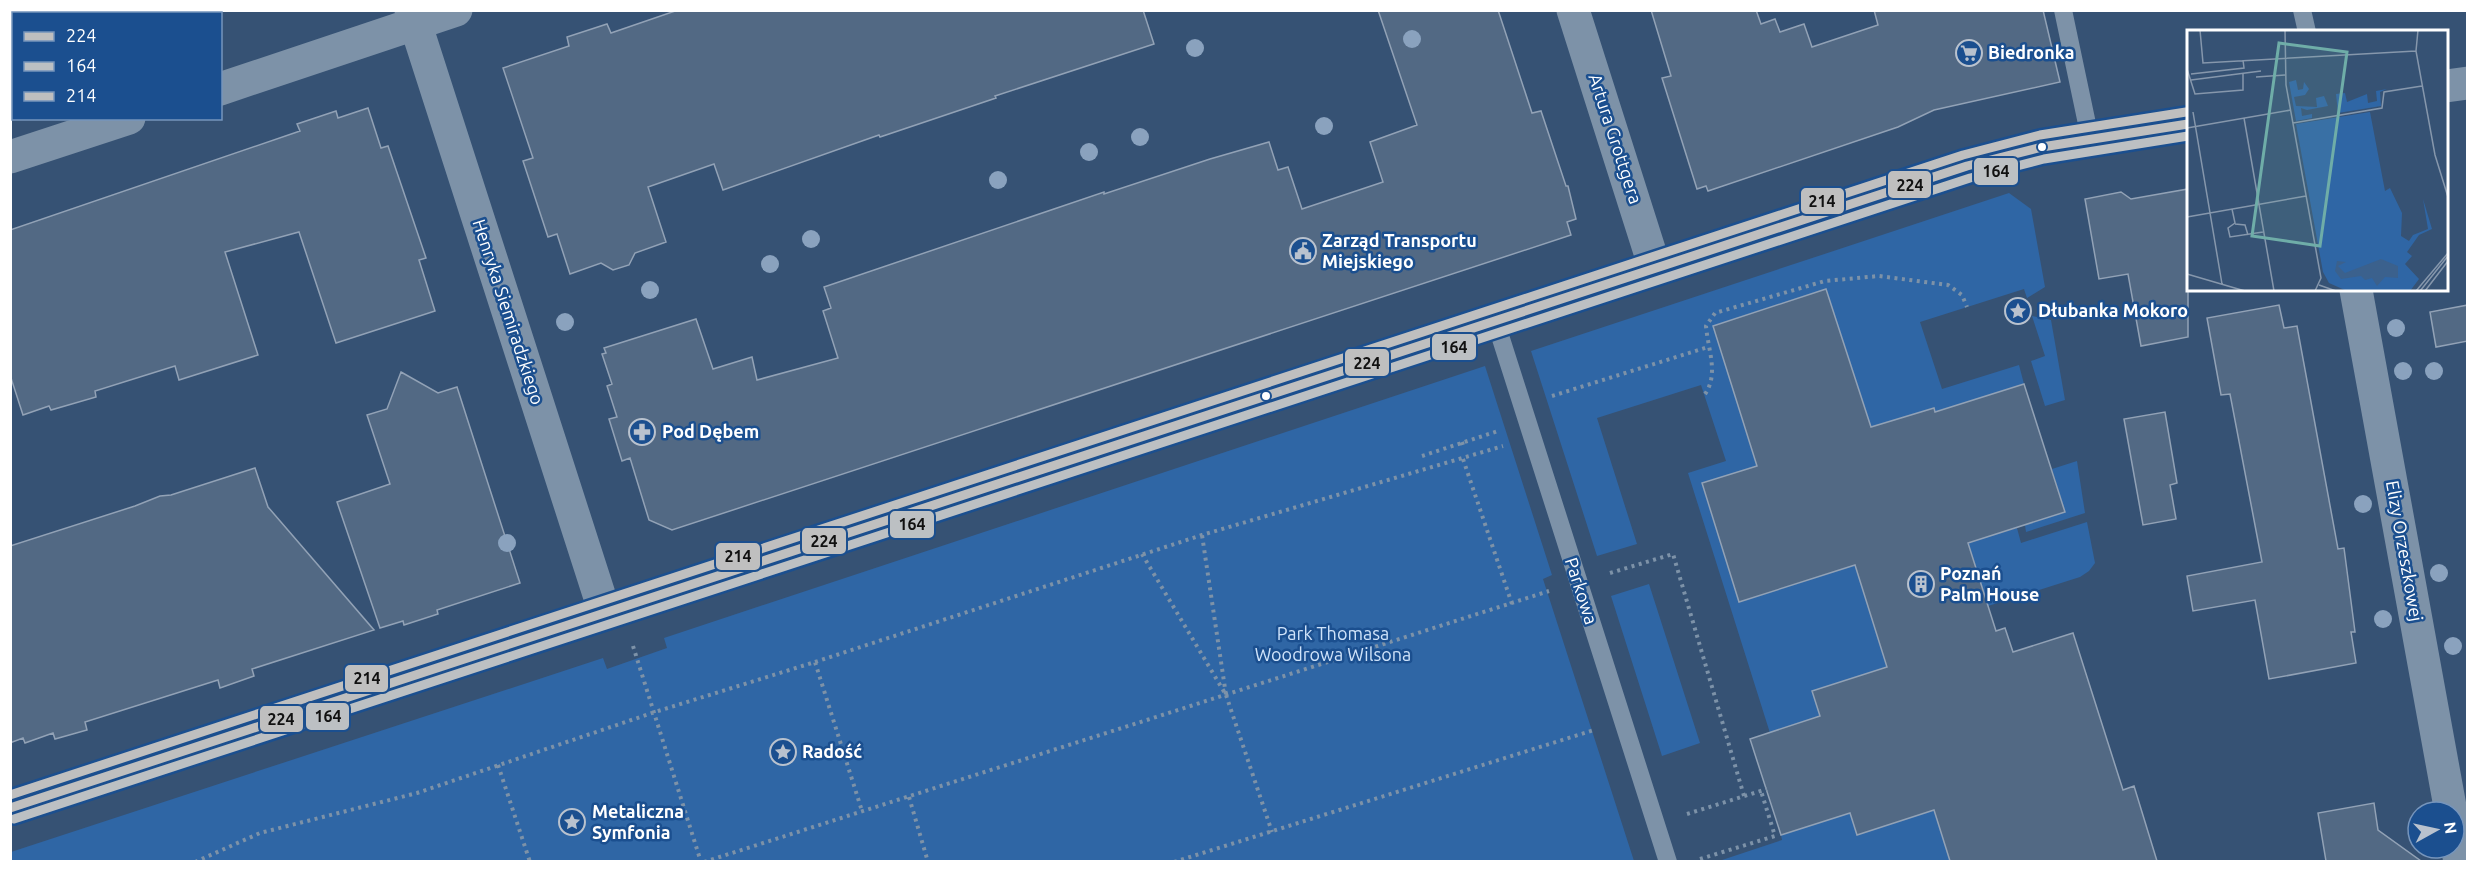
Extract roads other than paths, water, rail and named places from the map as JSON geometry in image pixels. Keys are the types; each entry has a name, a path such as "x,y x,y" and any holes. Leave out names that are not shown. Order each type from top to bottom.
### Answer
{"street":[{"path":"222,87 414,18 456,10"},
{"name":"Artura Grottgera","path":"1573,10 1655,268"},
{"name":"Henryka Siemiradzkiego","path":"414,18 605,612"},
{"path":"2448,86 2468,83"},
{"path":"10,158 71,128 117,120"},
{"path":"10,808 1967,166 2042,147 2187,124"},
{"name":"Elizy Orzeszkowej","path":"2356,291 2449,800"}],"lane":[{"path":"2062,10 2090,138"},
{"path":"2302,10 2307,30"},
{"name":"Parkowa","path":"1495,320 1668,861"}],"place":[{"name":"Biedronka","path":"1969,53"},
{"name":"Zarząd Transportu Miejskiego","path":"1303,251"},
{"name":"Dłubanka Mokoro","path":"2018,311"},
{"name":"Pod Dębem","path":"642,432"},
{"name":"Poznań Palm House","path":"1921,584"},
{"name":"Radość","path":"783,752"},
{"name":"Metaliczna Symfonia","path":"572,822"}],"park label":[{"name":"Park Thomasa Woodrowa Wilsona","path":"1333,644"}]}
